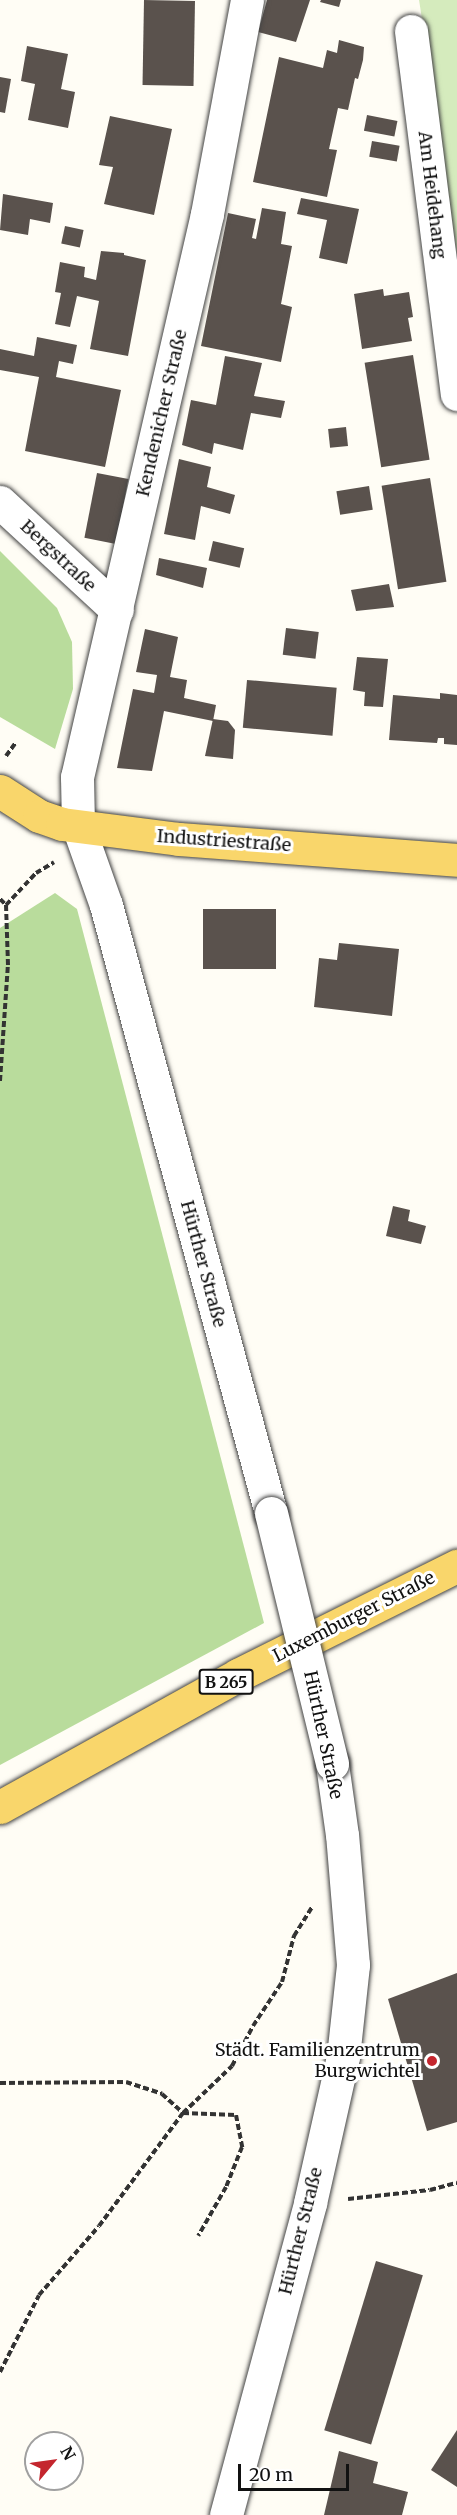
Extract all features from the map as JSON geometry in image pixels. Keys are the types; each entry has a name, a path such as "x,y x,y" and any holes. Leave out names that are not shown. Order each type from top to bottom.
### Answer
{"main road":[{"name":"Industriestraße","path":"0,791 39,816 78,826 179,839 457,860"},
{"name":"Luxemburger Straße","path":"0,1807 238,1675 457,1566"}],"street":[{"name":"Kendenicher Straße","path":"78,826 77,777 207,214 247,0"},
{"name":"Am Heidehang","path":"411,31 457,394"},
{"name":"Bergstraße","path":"0,502 117,610"},
{"name":"Hürther Straße","path":"78,826 106,905 271,1514 332,1764 342,1835 352,1965 343,2057 310,2203 226,2515"}],"path":[{"path":"0,764 16,742"},
{"path":"6,905 36,873 57,860"},
{"path":"0,899 6,905 8,965 0,1082"},
{"path":"0,2372 39,2295 99,2226 183,2113 232,2066 253,2026 282,1982 294,1936 316,1900"},
{"path":"0,2084 126,2082 162,2094 183,2113 236,2115 242,2147 226,2187 198,2236"},
{"path":"310,2203 430,2190 457,2184"}],"green space":[{"path":"419,0 457,0 457,254 426,44"},
{"path":"0,551 57,608 72,642 73,689 55,749 0,717"},
{"path":"55,893 77,909 264,1623 0,1765 0,928"}],"building":[{"path":"144,0 195,1 194,86 143,85"},
{"path":"267,0 310,0 296,42 258,32"},
{"path":"321,0 341,0 339,7 320,2"},
{"path":"339,40 364,47 363,60 358,79 355,78 348,110 338,108 329,149 337,150 327,197 253,182 279,57 323,68 327,50 337,53"},
{"path":"27,46 68,54 61,89 75,92 68,128 28,120 35,84 21,81"},
{"path":"0,77 11,79 5,113 0,112"},
{"path":"367,115 397,121 394,137 364,131"},
{"path":"110,116 172,129 154,215 104,204 113,167 99,165"},
{"path":"372,141 400,146 397,162 369,157"},
{"path":"3,194 53,203 50,223 30,219 28,235 0,230"},
{"path":"301,198 359,209 347,264 319,258 327,220 297,214"},
{"path":"262,208 286,212 281,244 292,246 281,304 292,307 281,362 201,346 228,213 256,219 252,238 256,239"},
{"path":"65,226 84,230 80,248 61,244"},
{"path":"101,251 124,253 124,255 146,260 128,356 90,349 99,301 77,296 70,327 55,324 61,293 55,292 60,262 85,267 84,277 96,280"},
{"path":"383,289 384,296 409,292 413,317 408,318 412,341 362,349 354,294"},
{"path":"37,337 77,345 73,364 59,361 56,377 121,390 105,467 25,451 39,377 0,370 0,349 34,356"},
{"path":"413,355 430,460 381,467 365,363"},
{"path":"225,356 262,363 254,396 285,401 281,418 251,413 243,450 214,443 212,454 182,445 191,400 216,405"},
{"path":"346,427 348,446 330,448 328,429"},
{"path":"179,459 211,467 207,487 235,495 230,514 201,506 195,540 164,534"},
{"path":"97,473 128,479 116,544 84,538"},
{"path":"430,478 446,582 398,589 382,486"},
{"path":"369,486 373,510 340,515 336,491"},
{"path":"213,541 244,548 240,568 209,560"},
{"path":"159,558 207,568 203,588 156,575"},
{"path":"389,584 394,607 356,611 351,590"},
{"path":"286,628 319,632 315,659 283,655"},
{"path":"145,629 178,637 170,677 187,680 184,698 216,705 213,721 164,711 152,771 117,768 133,689 154,693 157,675 136,672"},
{"path":"357,657 388,659 383,707 364,706 365,692 353,690"},
{"path":"247,680 337,688 332,736 243,728"},
{"path":"440,693 457,695 457,745 444,744 444,738 438,738 437,743 389,740 393,695 440,699"},
{"path":"213,719 228,721 235,730 233,759 205,756"},
{"path":"203,909 276,909 276,969 203,969"},
{"path":"339,943 399,949 392,1016 314,1007 319,958 337,960"},
{"path":"393,1206 410,1210 408,1221 426,1226 421,1244 386,1236"},
{"name":"Städt. Familienzentrum Burgwichtel","path":"457,1973 457,2122 427,2131 388,1999"},
{"path":"376,2261 423,2275 371,2445 324,2430"},
{"path":"457,2430 457,2487 431,2470"},
{"path":"339,2451 378,2462 373,2483 408,2492 402,2515 324,2515"}],"place":[{"name":"Städt. Familienzentrum Burgwichtel","path":"432,2061"}]}
